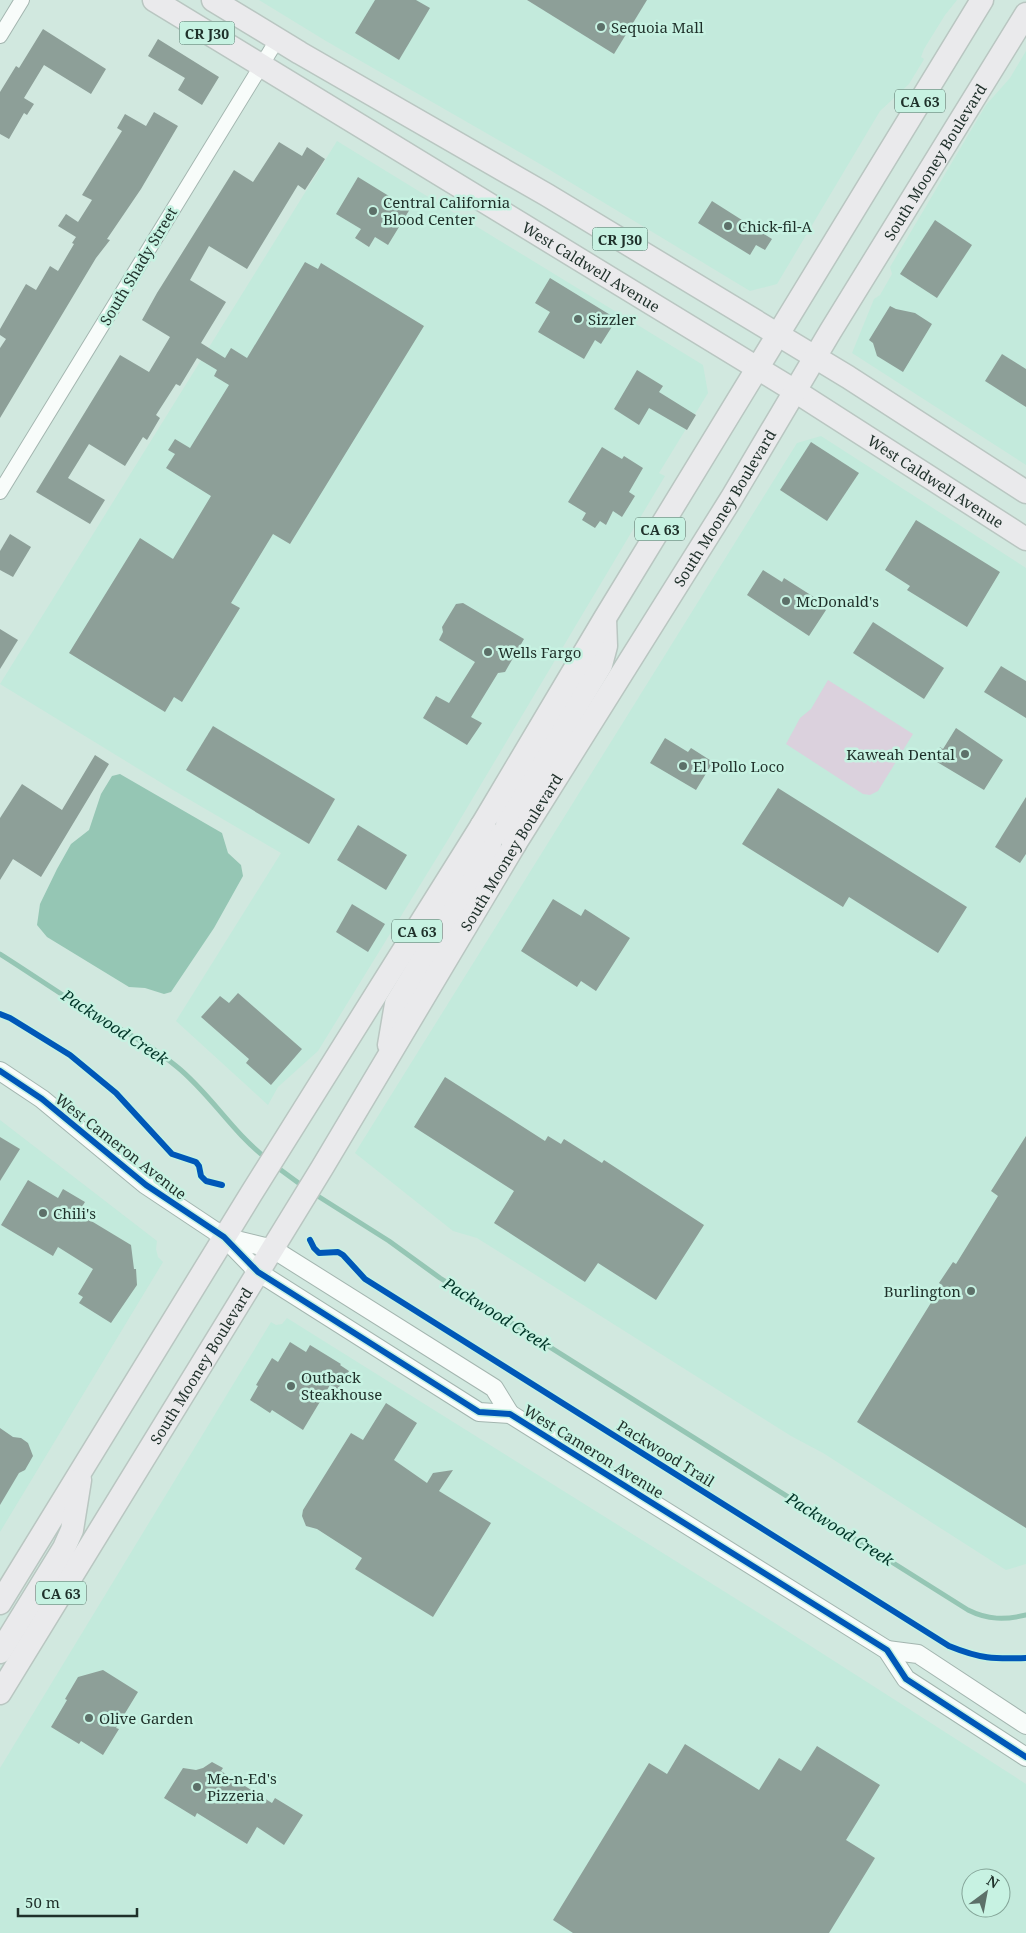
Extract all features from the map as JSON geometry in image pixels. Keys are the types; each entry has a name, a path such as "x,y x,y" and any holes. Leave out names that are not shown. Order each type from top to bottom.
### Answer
{"main road":[{"name":"West Caldwell Avenue","path":"154,0 795,391 1026,539"},
{"name":"CR J30","path":"213,0 277,40 547,194 815,357 1026,492"},
{"name":"CA 63","path":"0,1603 254,1188 482,826 605,618 982,0"},
{"name":"South Mooney Boulevard","path":"0,1693 295,1214 515,844 727,506 815,357 1026,14"},
{"path":"515,844 508,833 506,824 601,664 606,646 605,618"},
{"path":"386,1060 396,1004 489,850 489,833 482,826"},
{"path":"0,1652 64,1548 72,1530 82,1470"}],"street":[{"path":"0,36 22,0"},
{"name":"South Shady Street","path":"0,492 277,40"},
{"name":"West Cameron Avenue","path":"0,1071 42,1099 146,1185 224,1237 258,1272 479,1412 510,1414"},
{"name":"West Cameron Avenue","path":"224,1237 273,1248 494,1388 510,1414 887,1650 918,1654 1026,1725"},
{"name":"West Cameron Avenue","path":"887,1650 906,1679 1026,1757"}],"shaded area":[{"path":"259,0 957,0 945,15 924,49 921,57 924,59 909,84 880,111 777,284 750,291 540,164 326,41"},
{"path":"1026,51 1026,465 852,353 874,299 880,295 892,274 890,267 986,105 1010,78"},
{"path":"337,141 703,365 708,393 659,473 665,476 449,838 318,1051 278,1087 268,1105 176,1021 281,853 173,790 0,684"},
{"path":"821,436 1026,568 1026,1564 1006,1570 823,1453 791,1436 477,1238 453,1231 355,1153 797,443"},
{"path":"828,680 913,734 878,791 870,795 863,794 786,744 800,718 811,709"},
{"path":"120,774 222,833 228,853 241,865 243,876 214,928 171,992 164,994 145,988 129,987 47,937 37,925 40,904 57,869 71,844 89,830 101,794 112,776"},
{"path":"0,1120 157,1241 158,1257 163,1262 0,1532"},
{"path":"287,1318 781,1627 1026,1784 1026,1933 0,1933 0,1768 271,1322 276,1325 282,1324"}],"building":[{"path":"375,0 416,0 430,8 399,60 355,33"},
{"name":"Sequoia Mall","path":"527,0 647,0 614,54"},
{"path":"43,29 106,69 91,94 44,65 24,98 34,104 27,115 24,113 9,139 0,134 0,92 16,66 19,68"},
{"path":"158,39 219,77 202,105 178,90 185,78 148,56"},
{"path":"154,112 178,126 141,189 107,239 110,240 96,258 0,418 0,348 6,339 0,335 0,329 26,284 36,290 50,266 58,271 74,244 72,243 76,237 58,226 66,214 78,222 92,200 82,195 122,131 117,128 125,114 146,126"},
{"path":"279,142 302,156 307,147 325,159 305,190 298,185 247,269 209,246 190,280 226,302 201,343 225,358 231,348 247,358 305,262 318,269 321,263 424,326 290,544 273,534 231,603 240,608 182,702 174,697 165,712 69,653 140,538 173,559 211,496 166,468 175,454 168,450 175,439 190,448 229,385 214,376 217,370 197,358 180,386 176,384 156,415 160,418 147,440 143,437 125,466 89,444 68,478 105,500 90,524 36,492 120,355 149,372 170,337 142,320 157,293 234,170 253,182"},
{"name":"Central California Blood Center","path":"358,177 410,209 388,245 375,237 369,247 355,238 361,229 336,214"},
{"name":"Chick-fil-A","path":"712,201 772,239 765,250 756,245 750,255 698,223"},
{"path":"935,220 972,245 937,298 900,274"},
{"name":"Sizzler","path":"550,278 612,316 608,323 613,325 601,344 595,340 584,359 538,332 550,312 535,303"},
{"path":"890,306 915,313 932,324 903,372 877,356 873,343 869,340"},
{"path":"1002,354 1026,369 1026,407 985,381"},
{"path":"637,370 663,386 659,392 696,415 687,430 649,408 639,425 614,409"},
{"path":"811,442 859,473 827,521 780,490"},
{"path":"602,447 622,459 624,456 643,468 629,492 635,496 622,517 613,511 606,525 600,521 595,528 582,520 586,513 568,502"},
{"path":"916,520 1000,572 967,627 907,590 910,586 885,570"},
{"path":"10,534 31,547 13,577 0,570 0,551"},
{"name":"McDonald's","path":"763,570 782,582 784,578 817,599 815,603 826,610 809,636 747,595"},
{"name":"Wells Fargo","path":"463,603 524,639 505,672 498,673 471,717 482,723 467,745 423,718 436,696 449,703 475,662 439,640 443,632 442,627 456,604"},
{"path":"873,622 944,668 924,699 853,653"},
{"path":"0,629 18,640 0,669"},
{"path":"1001,666 1026,681 1026,718 984,692"},
{"path":"213,726 335,799 309,844 186,770"},
{"name":"Kaweah Dental","path":"956,728 1003,760 984,790 932,759 940,747 943,749"},
{"name":"El Pollo Loco","path":"665,738 688,752 691,748 713,762 696,790 650,763"},
{"path":"95,755 109,764 41,877 13,859 0,880 0,818 22,784 62,810"},
{"path":"778,788 967,907 938,953 849,897 843,907 742,844"},
{"path":"1026,797 1026,854 1020,863 995,847"},
{"path":"358,825 407,855 386,890 337,860"},
{"path":"553,899 581,916 585,909 630,938 596,991 581,981 577,987 521,951"},
{"path":"352,904 385,924 368,952 336,932"},
{"path":"238,993 302,1049 271,1085 246,1063 249,1059 201,1017 220,996 229,1003"},
{"path":"445,1077 545,1141 548,1136 561,1144 564,1139 602,1163 604,1160 704,1225 656,1300 598,1263 585,1282 494,1223 514,1191 414,1127"},
{"path":"1026,1136 1026,1528 857,1422 942,1285 939,1283 953,1262 956,1264 998,1196 991,1191"},
{"path":"0,1137 20,1149 0,1181"},
{"path":"28,1180 58,1198 63,1189 85,1202 78,1213 131,1245 137,1285 111,1323 79,1303 83,1297 78,1294 93,1269 58,1247 53,1256 1,1225"},
{"name":"Outback Steakhouse","path":"290,1342 306,1352 310,1345 349,1371 338,1389 330,1385 303,1430 272,1410 270,1413 250,1400 258,1386 256,1385 272,1358 278,1362"},
{"path":"386,1403 417,1423 394,1460 427,1483 433,1473 453,1470 439,1491 491,1523 433,1617 355,1569 362,1558 317,1529 306,1526 302,1516 303,1510 351,1433 363,1440"},
{"path":"0,1428 13,1437 21,1438 28,1443 33,1456 25,1470 19,1473 0,1505"},
{"name":"Olive Garden","path":"103,1670 138,1692 116,1728 119,1729 103,1755 81,1741 79,1744 51,1727 78,1677"},
{"path":"685,1744 759,1790 779,1758 801,1771 817,1746 880,1785 846,1840 875,1858 829,1933 573,1933 553,1920 649,1763 667,1774"},
{"path":"212,1762 223,1768 221,1771 272,1803 275,1798 303,1815 284,1845 257,1827 247,1844 197,1813 195,1817 164,1798 183,1768 196,1770"}],"waterway":[{"name":"Packwood Creek","path":"0,954 80,1006 165,1057 188,1077 242,1136 266,1158"},
{"name":"Packwood Creek","path":"274,1165 304,1187"},
{"name":"Packwood Creek","path":"313,1193 389,1241 440,1278 968,1610 983,1616 997,1618 1026,1615"}],"cycle path":[{"path":"0,1014 10,1018 70,1055 116,1093 172,1154 196,1162 201,1176 206,1181 222,1185"},
{"path":"0,1071 42,1099 146,1185 224,1237 258,1272 479,1412 510,1414 887,1650 906,1679 1026,1757"},
{"name":"Packwood Trail","path":"310,1240 319,1253 338,1252 343,1255 365,1279 949,1646 970,1654 987,1657 1026,1658"}],"place":[{"name":"Sequoia Mall","path":"601,27"},
{"name":"Central California Blood Center","path":"373,211"},
{"name":"Chick-fil-A","path":"728,226"},
{"name":"Sizzler","path":"578,319"},
{"name":"McDonald's","path":"786,601"},
{"name":"Wells Fargo","path":"488,652"},
{"name":"Kaweah Dental","path":"965,754"},
{"name":"El Pollo Loco","path":"683,766"},
{"name":"Chili's","path":"43,1213"},
{"name":"Burlington","path":"971,1291"},
{"name":"Outback Steakhouse","path":"291,1386"},
{"name":"Olive Garden","path":"89,1718"},
{"name":"Me-n-Ed's Pizzeria","path":"197,1787"}]}
